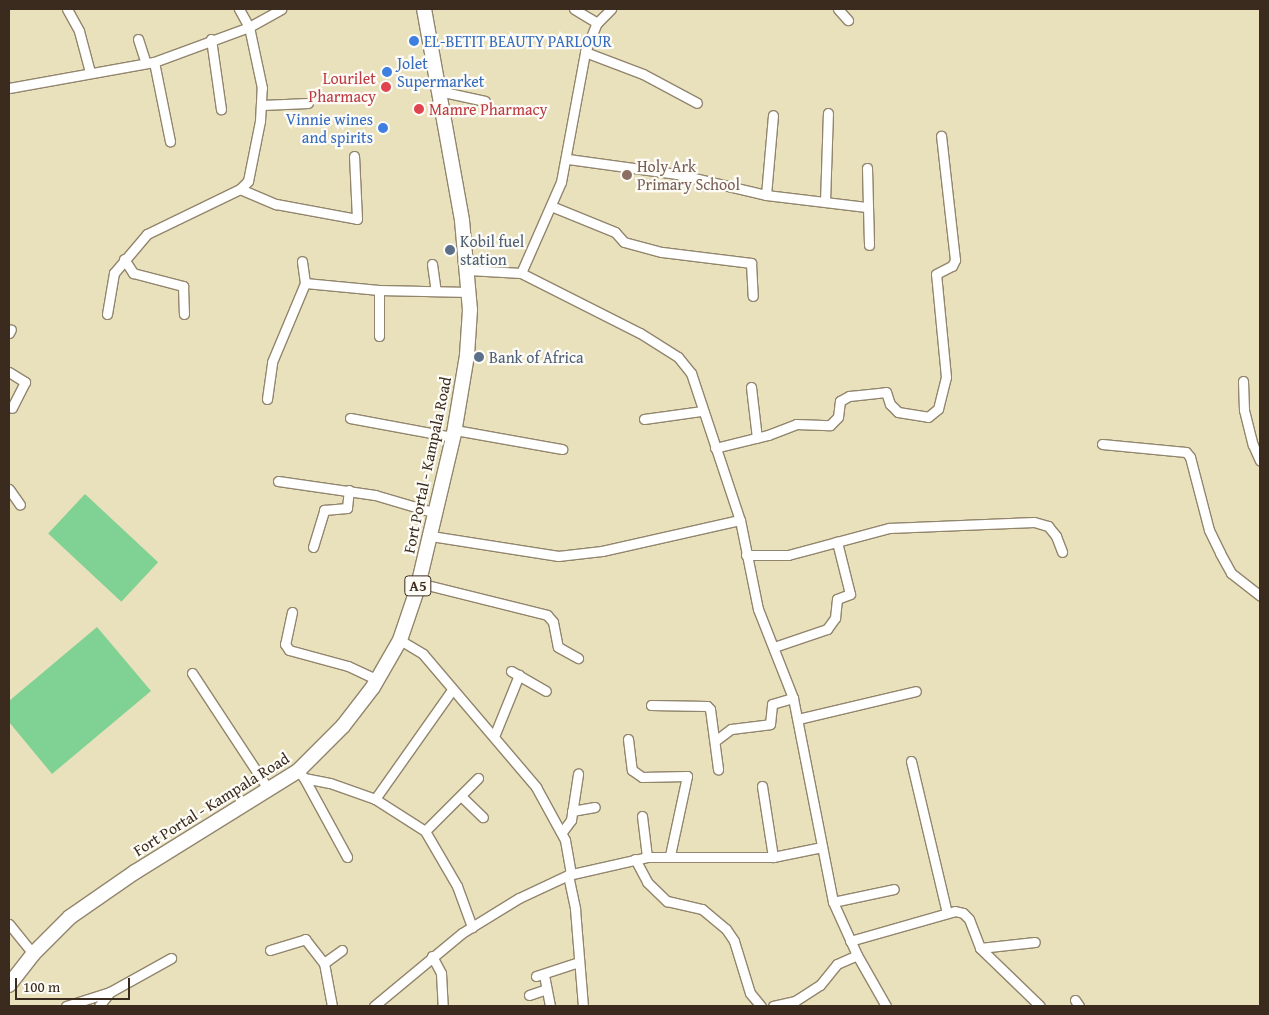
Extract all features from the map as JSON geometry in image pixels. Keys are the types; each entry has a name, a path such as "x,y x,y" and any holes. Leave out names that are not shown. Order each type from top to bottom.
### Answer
{"main road":[{"name":"Fort Portal - Kampala Road","path":"9,985 32,954 70,917 100,895 269,790 301,775 343,726 376,679 400,640 419,583 431,536 454,434 467,355 468,270 424,9"}],"street":[{"path":"67,9 80,31 90,72"},
{"path":"107,314 114,273 124,259 153,230 240,189 248,181 254,160 262,105 258,65 249,27 239,9"},
{"path":"9,88 150,62 249,27 281,9"},
{"path":"574,9 597,24"},
{"path":"521,273 551,206 568,159 573,106 585,52 597,24 611,9"},
{"path":"838,9 848,20"},
{"path":"138,39 150,62 170,141"},
{"path":"211,39 220,109"},
{"path":"585,52 643,74 697,103"},
{"path":"439,90 485,101"},
{"path":"262,105 308,103"},
{"path":"825,202 828,113"},
{"path":"766,195 773,115"},
{"path":"715,448 757,438 796,424 830,425 838,417 840,400 849,396 886,392 890,404 898,412 928,417 938,409 946,377 936,274 952,266 955,260 941,136"},
{"path":"240,189 276,204 357,219 354,156"},
{"path":"568,159 677,174 766,195 866,207"},
{"path":"867,168 866,207 869,245"},
{"path":"551,206 615,232 624,242 662,252 751,263 753,296"},
{"path":"124,259 133,273 183,286 184,314"},
{"path":"267,399 278,344 305,283 302,261"},
{"path":"432,264 436,291"},
{"path":"468,270 521,273 640,333 678,357 691,373 702,411 740,520 758,609 793,698 833,902 857,955 886,1006"},
{"path":"305,283 379,290 468,292"},
{"path":"379,290 379,336"},
{"path":"9,372 25,382 12,408"},
{"path":"1243,381 1244,410 1253,445 1260,461"},
{"path":"751,387 757,438"},
{"path":"644,419 702,411"},
{"path":"350,418 562,449"},
{"path":"1102,444 1186,452 1190,457 1209,530 1230,573 1260,596"},
{"path":"278,481 349,490 436,513"},
{"path":"9,489 20,505"},
{"path":"313,547 324,510 347,508 349,490"},
{"path":"431,536 558,556 602,551 700,526 740,520"},
{"path":"746,555 788,554 888,528 1034,522 1048,526 1056,536 1062,552"},
{"path":"774,647 827,629 835,618 837,599 850,594 836,542"},
{"path":"419,583 547,615 553,622 552,632 558,647 578,658"},
{"path":"292,612 285,644 289,650 348,666 376,679"},
{"path":"400,640 423,654 452,690 495,734 536,787 562,832 570,874 583,1006"},
{"path":"192,673 269,790"},
{"path":"495,734 515,673 546,691"},
{"path":"375,799 452,690"},
{"path":"798,719 916,691"},
{"path":"715,741 731,729 770,724 772,704 793,698"},
{"path":"651,705 707,706 710,709 718,769"},
{"path":"628,739 632,770 642,777 687,776 670,855"},
{"path":"912,761 947,913"},
{"path":"562,832 571,820 578,774"},
{"path":"301,775 375,799 425,831 457,886 472,927"},
{"path":"301,775 347,857"},
{"path":"425,831 462,797 478,778"},
{"path":"762,786 773,857"},
{"path":"462,797 483,817"},
{"path":"572,811 595,807"},
{"path":"642,816 647,857"},
{"path":"374,1006 386,1003 432,956 472,927 519,898 570,874 647,857 670,855 773,857 822,847"},
{"path":"635,859 647,882 667,901 702,910 726,930 734,941 750,993 761,1006"},
{"path":"833,902 894,889"},
{"path":"850,941 947,913 963,913 969,919 980,948 1040,1006"},
{"path":"9,924 32,954"},
{"path":"270,950 306,939 324,962 332,1006"},
{"path":"980,948 1035,942"},
{"path":"324,962 342,950"},
{"path":"773,1006 795,1001 820,985 836,964 857,955"},
{"path":"432,956 440,972 443,1006"},
{"path":"66,1006 110,992 171,958"},
{"path":"550,1006 546,989 540,976 579,962"},
{"path":"529,996 546,989"},
{"path":"99,1006 110,992"}],"green space":[{"path":"85,494 158,562 121,602 48,533"},
{"path":"97,627 151,691 52,774 9,722 9,701"}],"place":[{"name":"EL-BETIT BEAUTY PARLOUR","path":"414,41"},
{"name":"Jolet Supermarket","path":"387,72"},
{"name":"Lourilet Pharmacy","path":"386,87"},
{"name":"Mamre Pharmacy","path":"419,109"},
{"name":"Vinnie wines and spirits","path":"383,128"},
{"name":"Holy Ark Primary School","path":"627,175"},
{"name":"Kobil fuel station","path":"450,250"},
{"name":"Bank of Africa","path":"479,357"}]}
